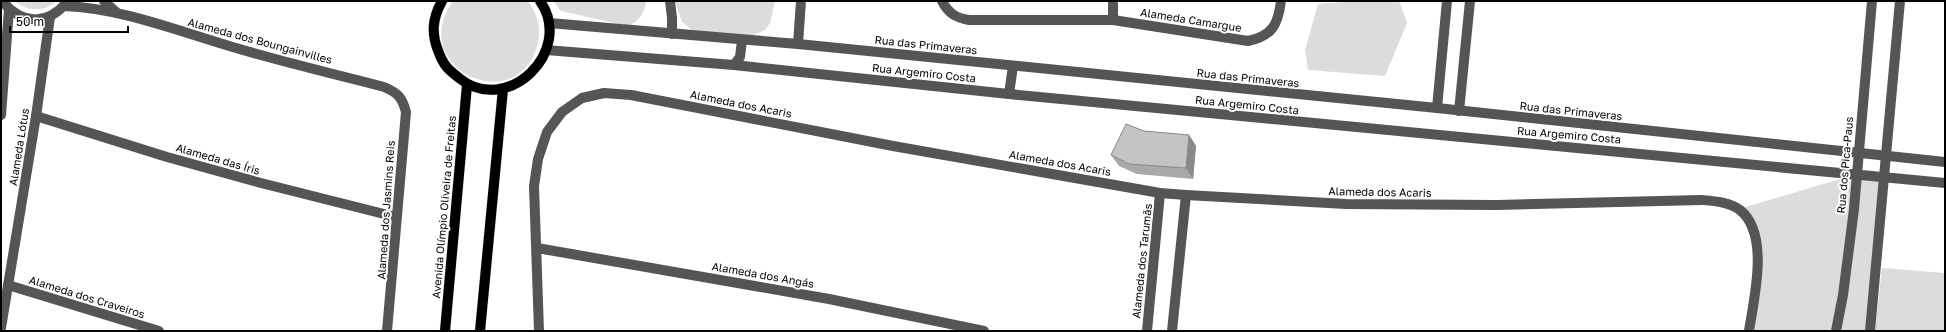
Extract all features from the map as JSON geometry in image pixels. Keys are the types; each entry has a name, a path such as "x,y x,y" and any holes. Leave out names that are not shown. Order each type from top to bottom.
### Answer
{"main road":[{"path":"442,1 436,13 433,26 433,40 444,67 467,85 491,90 503,89 522,81 537,68 546,50 549,36 549,23 540,1"},
{"name":"Avenida Olímpio Oliveira de Freitas","path":"445,331 467,85"},
{"path":"480,331 503,89"}],"street":[{"path":"2,1 16,14 32,20 50,17 66,4"},
{"name":"Alameda dos Boungainvilles","path":"104,1 117,13"},
{"path":"670,1 672,34"},
{"path":"798,44 801,1"},
{"name":"Alameda Camargue","path":"942,1 952,14 959,18 969,20 1113,20 1248,41 1261,38 1272,30 1279,17 1281,1"},
{"path":"1113,1 1113,20"},
{"path":"1437,108 1447,1"},
{"path":"1459,111 1470,1"},
{"name":"Rua dos Pica-Paus","path":"1836,331 1844,295 1857,174 1857,153 1872,1"},
{"path":"1870,331 1900,1"},
{"name":"Alameda dos Boungainvilles","path":"66,4 117,13 266,57 384,87 397,93"},
{"name":"Alameda Lótus","path":"1,115 9,9"},
{"name":"Alameda Lótus","path":"1,328 36,116 50,17"},
{"name":"Rua das Primaveras","path":"549,23 798,44 1437,108 1945,162"},
{"path":"734,65 740,57 742,40"},
{"name":"Rua Argemiro Costa","path":"546,50 734,65 1009,94 1945,183"},
{"path":"1009,94 1013,66"},
{"name":"Alameda dos Jasmins Reis","path":"387,331 392,295 396,217 406,112 397,93"},
{"name":"Alameda dos Acaris","path":"539,331 534,186 538,159 547,132 562,112 582,98 604,93 631,95 893,146 1160,193 1346,204 1497,205 1702,200 1723,202 1739,209 1750,219 1755,235 1757,272 1749,331"},
{"name":"Alameda das Íris","path":"36,116 167,157 396,217"},
{"name":"Alameda dos Tarumãs","path":"1147,331 1160,193"},
{"path":"1172,331 1186,195"},
{"name":"Alameda dos Angás","path":"537,248 829,299 984,331"},
{"name":"Alameda dos Craveiros","path":"8,285 159,331"}],"shaded area":[{"path":"14,1 56,1 51,5 40,9 30,9"},
{"path":"453,1 528,1 537,17 539,35 537,47 525,68 508,79 488,81 469,76 453,64 443,46 442,25"},
{"path":"553,1 646,1 641,16 628,26 561,11"},
{"path":"675,1 775,1 770,23 765,30 749,37 692,30 682,22"},
{"path":"1358,1 1399,1 1407,23 1385,76 1308,70 1305,50 1318,4"},
{"path":"1857,174 1885,177 1870,331 1749,331 1757,252 1739,209"},
{"path":"1882,268 1945,273 1945,331 1875,331"}],"building":[{"path":"1126,124 1144,131 1189,135 1186,168 1129,164 1111,155"}]}
